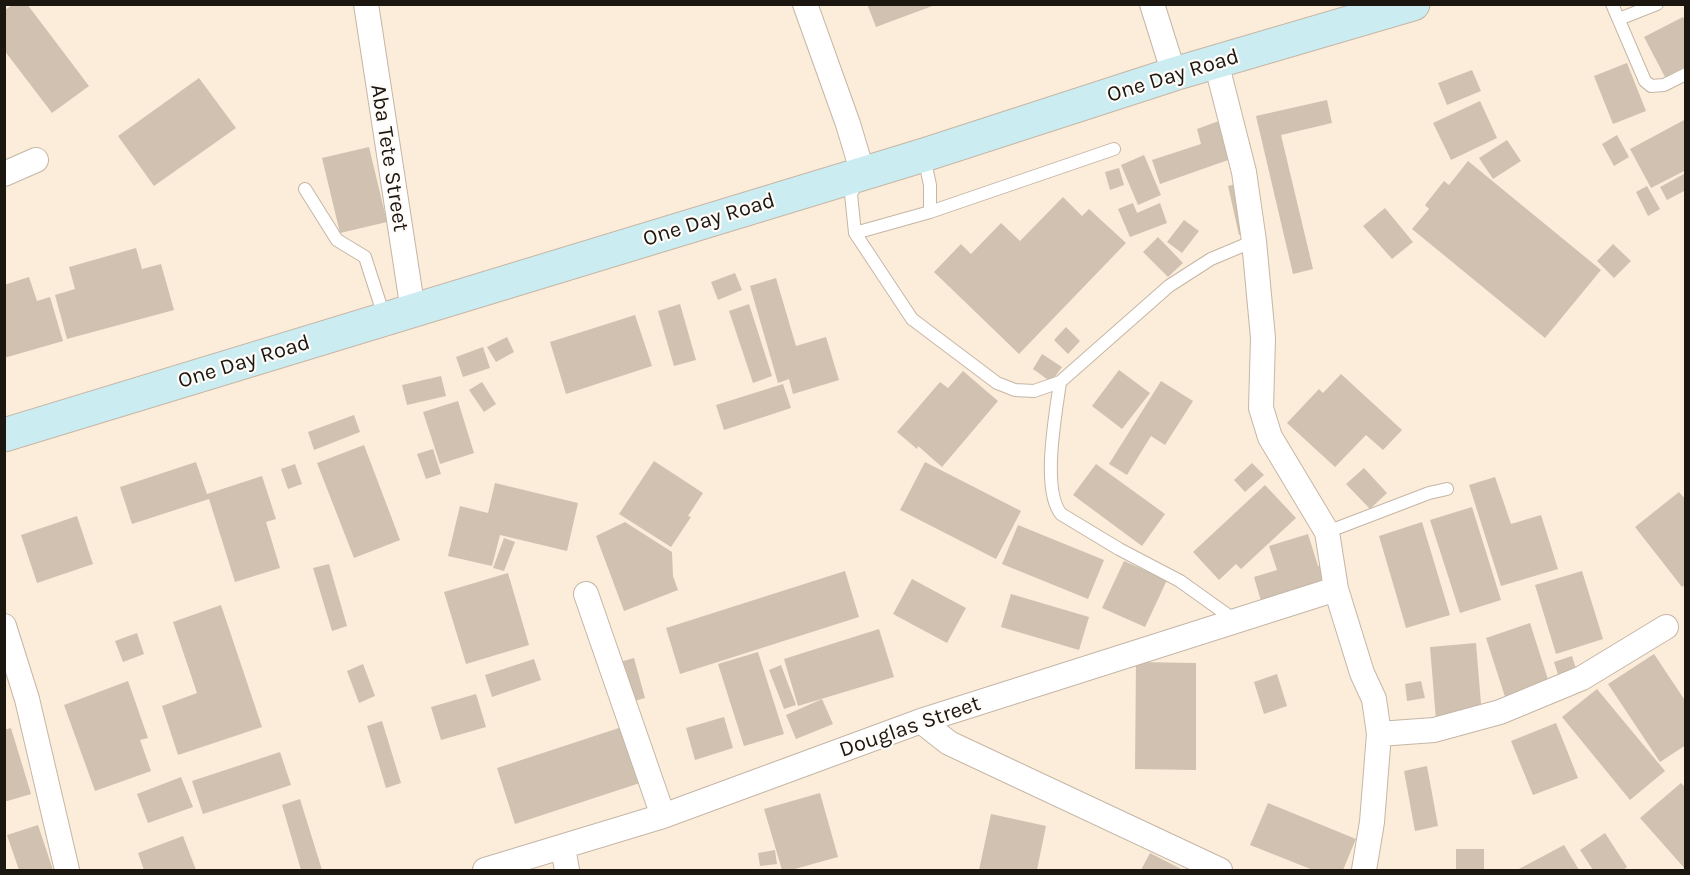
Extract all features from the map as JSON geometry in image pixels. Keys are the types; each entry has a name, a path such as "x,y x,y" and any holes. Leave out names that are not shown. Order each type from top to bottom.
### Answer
{"main road":[{"name":"One Day Road","path":"4,435 863,174 1174,74 1401,6"}],"street":[{"name":"Aba Tete Street","path":"366,4 399,315"},
{"path":"805,4 848,124 863,174"},
{"path":"1152,4 1174,74"},
{"path":"1216,62 1244,172 1254,241 1263,338 1261,408 1270,437 1327,532 1336,589 1362,673 1374,699 1379,734 1372,822 1364,870"},
{"path":"4,174 36,160"},
{"name":"Douglas Street","path":"485,870 565,859 663,816 921,721 1336,589"},
{"path":"586,594 663,816"},
{"path":"4,626 27,699 66,870"},
{"path":"1379,734 1434,730 1500,712 1582,678 1666,627"},
{"path":"921,721 949,743 1220,870"}],"lane":[{"path":"1612,4 1646,81 1651,86 1664,85 1686,74"},
{"path":"1619,19 1657,4"},
{"path":"855,233 930,212 1114,149"},
{"path":"924,155 930,185 930,212"},
{"path":"863,174 851,194 855,233 912,319 997,383 1015,390 1034,391 1060,382 1169,286 1211,260 1254,241"},
{"path":"305,189 337,240 365,257 399,315"},
{"path":"1060,382 1050,462 1055,507 1061,514 1119,549 1180,581 1238,622"},
{"path":"1327,532 1429,493 1447,489"}],"building":[{"path":"13,4 27,4 89,86 52,113 4,50 4,11"},
{"path":"867,4 935,4 935,5 876,27"},
{"path":"1683,17 1686,22 1686,66 1665,77 1644,37"},
{"path":"1627,63 1646,111 1613,124 1594,76"},
{"path":"1472,70 1481,91 1447,105 1438,83"},
{"path":"199,78 236,128 154,186 118,136"},
{"path":"1327,100 1332,123 1281,135 1313,269 1293,274 1256,116"},
{"path":"1480,101 1497,138 1451,160 1433,123"},
{"path":"1686,119 1686,170 1651,188 1630,149"},
{"path":"1219,121 1231,159 1160,184 1152,160 1201,144 1197,129"},
{"path":"1617,135 1629,157 1614,166 1602,144"},
{"path":"1507,140 1521,161 1493,179 1479,158"},
{"path":"369,147 387,222 340,233 322,158"},
{"path":"1144,155 1161,195 1138,205 1121,165"},
{"path":"1468,161 1601,270 1545,338 1412,229 1429,209 1425,205 1444,181 1449,185"},
{"path":"1119,168 1124,185 1110,190 1105,172"},
{"path":"1684,174 1686,190 1667,200 1660,187"},
{"path":"1240,183 1252,231 1239,235 1228,186"},
{"path":"1647,186 1660,209 1648,216 1636,192"},
{"path":"1063,197 1082,216 1089,209 1126,243 1019,354 934,272 961,244 971,254 1001,223 1020,241"},
{"path":"1133,203 1137,213 1160,203 1167,223 1130,237 1118,209"},
{"path":"1385,208 1413,242 1392,259 1363,226"},
{"path":"1184,220 1199,231 1182,253 1167,242"},
{"path":"1158,237 1183,263 1168,277 1143,252"},
{"path":"1613,244 1631,261 1614,278 1597,261"},
{"path":"136,248 142,269 161,264 174,310 67,339 55,295 75,289 69,267"},
{"path":"735,273 742,290 718,300 711,282"},
{"path":"29,277 37,301 50,297 63,341 4,358 4,285"},
{"path":"776,278 796,346 826,337 839,380 793,394 789,379 778,383 750,286"},
{"path":"680,304 696,360 674,366 658,311"},
{"path":"749,304 772,376 753,383 729,311"},
{"path":"635,315 652,366 566,394 550,342"},
{"path":"1066,327 1080,341 1068,354 1054,340"},
{"path":"507,337 514,352 496,362 487,347"},
{"path":"483,347 490,368 463,377 456,357"},
{"path":"1042,354 1062,367 1051,382 1033,369"},
{"path":"1119,370 1150,393 1122,429 1092,406"},
{"path":"963,371 998,401 942,467 918,446 917,449 897,432 940,382 948,388"},
{"path":"1341,374 1402,430 1383,450 1366,435 1335,467 1287,423 1319,389 1323,393"},
{"path":"441,376 446,396 407,405 402,385"},
{"path":"1161,381 1193,401 1165,445 1151,436 1127,475 1109,464"},
{"path":"482,382 496,404 484,412 469,390"},
{"path":"783,384 791,408 724,430 716,405"},
{"path":"458,401 474,453 440,464 423,412"},
{"path":"354,415 360,432 314,450 308,432"},
{"path":"364,445 400,540 354,558 317,463"},
{"path":"433,449 441,474 426,479 417,454"},
{"path":"654,461 703,493 688,516 691,517 671,547 619,514"},
{"path":"196,462 207,494 262,476 276,519 266,522 280,568 235,582 209,499 132,524 120,487"},
{"path":"925,462 1021,511 996,559 900,510"},
{"path":"1252,463 1264,475 1245,492 1234,480"},
{"path":"295,464 302,484 288,489 281,469"},
{"path":"1096,464 1165,514 1142,546 1073,495"},
{"path":"1364,468 1387,493 1370,509 1346,484"},
{"path":"1495,477 1511,524 1541,515 1558,569 1501,586 1469,485"},
{"path":"495,483 578,503 567,551 500,535 492,566 448,556 460,506 488,513"},
{"path":"1265,485 1296,518 1241,569 1236,564 1219,580 1193,552"},
{"path":"1679,492 1686,500 1686,584 1682,587 1635,527"},
{"path":"1472,507 1501,600 1460,613 1430,520"},
{"path":"77,516 93,564 37,583 21,535"},
{"path":"625,522 672,552 673,576 678,590 624,611 596,536"},
{"path":"1422,522 1450,615 1406,628 1379,536"},
{"path":"1018,525 1104,560 1088,599 1002,564"},
{"path":"1308,534 1318,566 1321,565 1329,588 1263,608 1254,577 1277,570 1269,546"},
{"path":"504,538 515,542 504,571 493,568"},
{"path":"1124,561 1167,580 1145,627 1102,608"},
{"path":"329,564 347,626 332,631 313,568"},
{"path":"845,571 859,617 680,674 666,628"},
{"path":"1582,571 1603,639 1556,654 1535,585"},
{"path":"508,573 529,645 466,664 444,592"},
{"path":"912,579 966,608 947,643 893,614"},
{"path":"1011,594 1089,617 1079,650 1001,627"},
{"path":"221,605 262,727 178,755 162,706 197,693 173,622"},
{"path":"1530,623 1551,689 1507,703 1486,638"},
{"path":"879,629 894,677 798,706 784,659"},
{"path":"137,633 144,654 123,662 115,641"},
{"path":"1476,643 1482,716 1436,720 1430,647"},
{"path":"758,652 784,734 744,746 718,664"},
{"path":"1654,654 1686,702 1686,745 1660,762 1608,684"},
{"path":"1572,656 1578,675 1560,681 1554,662"},
{"path":"634,658 645,698 624,704 613,664"},
{"path":"534,659 541,680 492,697 485,675"},
{"path":"1136,662 1196,663 1196,770 1135,769"},
{"path":"363,664 375,696 359,703 347,671"},
{"path":"781,665 796,705 784,709 769,670"},
{"path":"1277,674 1287,706 1264,714 1254,682"},
{"path":"128,681 148,738 140,740 151,771 95,791 64,705"},
{"path":"1421,681 1425,698 1407,701 1405,684"},
{"path":"1597,689 1665,771 1630,800 1562,717"},
{"path":"476,694 486,727 441,740 431,707"},
{"path":"822,699 833,724 796,739 786,715"},
{"path":"724,717 733,748 695,760 686,728"},
{"path":"382,721 401,783 386,788 367,726"},
{"path":"1556,723 1578,778 1533,795 1511,741"},
{"path":"622,727 640,783 515,824 497,768"},
{"path":"11,728 31,794 4,802 4,730"},
{"path":"280,752 291,785 203,814 192,781"},
{"path":"1427,766 1438,826 1415,831 1404,771"},
{"path":"181,777 193,807 148,823 137,794"},
{"path":"1681,783 1686,788 1686,870 1640,818"},
{"path":"820,793 838,857 791,870 782,870 764,809"},
{"path":"300,799 322,870 301,870 282,805"},
{"path":"1268,803 1356,839 1343,870 1313,870 1250,845"},
{"path":"991,814 1046,826 1037,870 979,870"},
{"path":"38,825 53,870 19,870 7,835"},
{"path":"1605,833 1627,867 1623,870 1593,870 1580,850"},
{"path":"183,836 196,870 144,870 138,853"},
{"path":"1564,845 1579,870 1517,870"},
{"path":"1456,849 1484,849 1484,870 1456,870"},
{"path":"775,850 777,864 760,866 758,853"},
{"path":"1150,853 1183,870 1141,870"}]}
